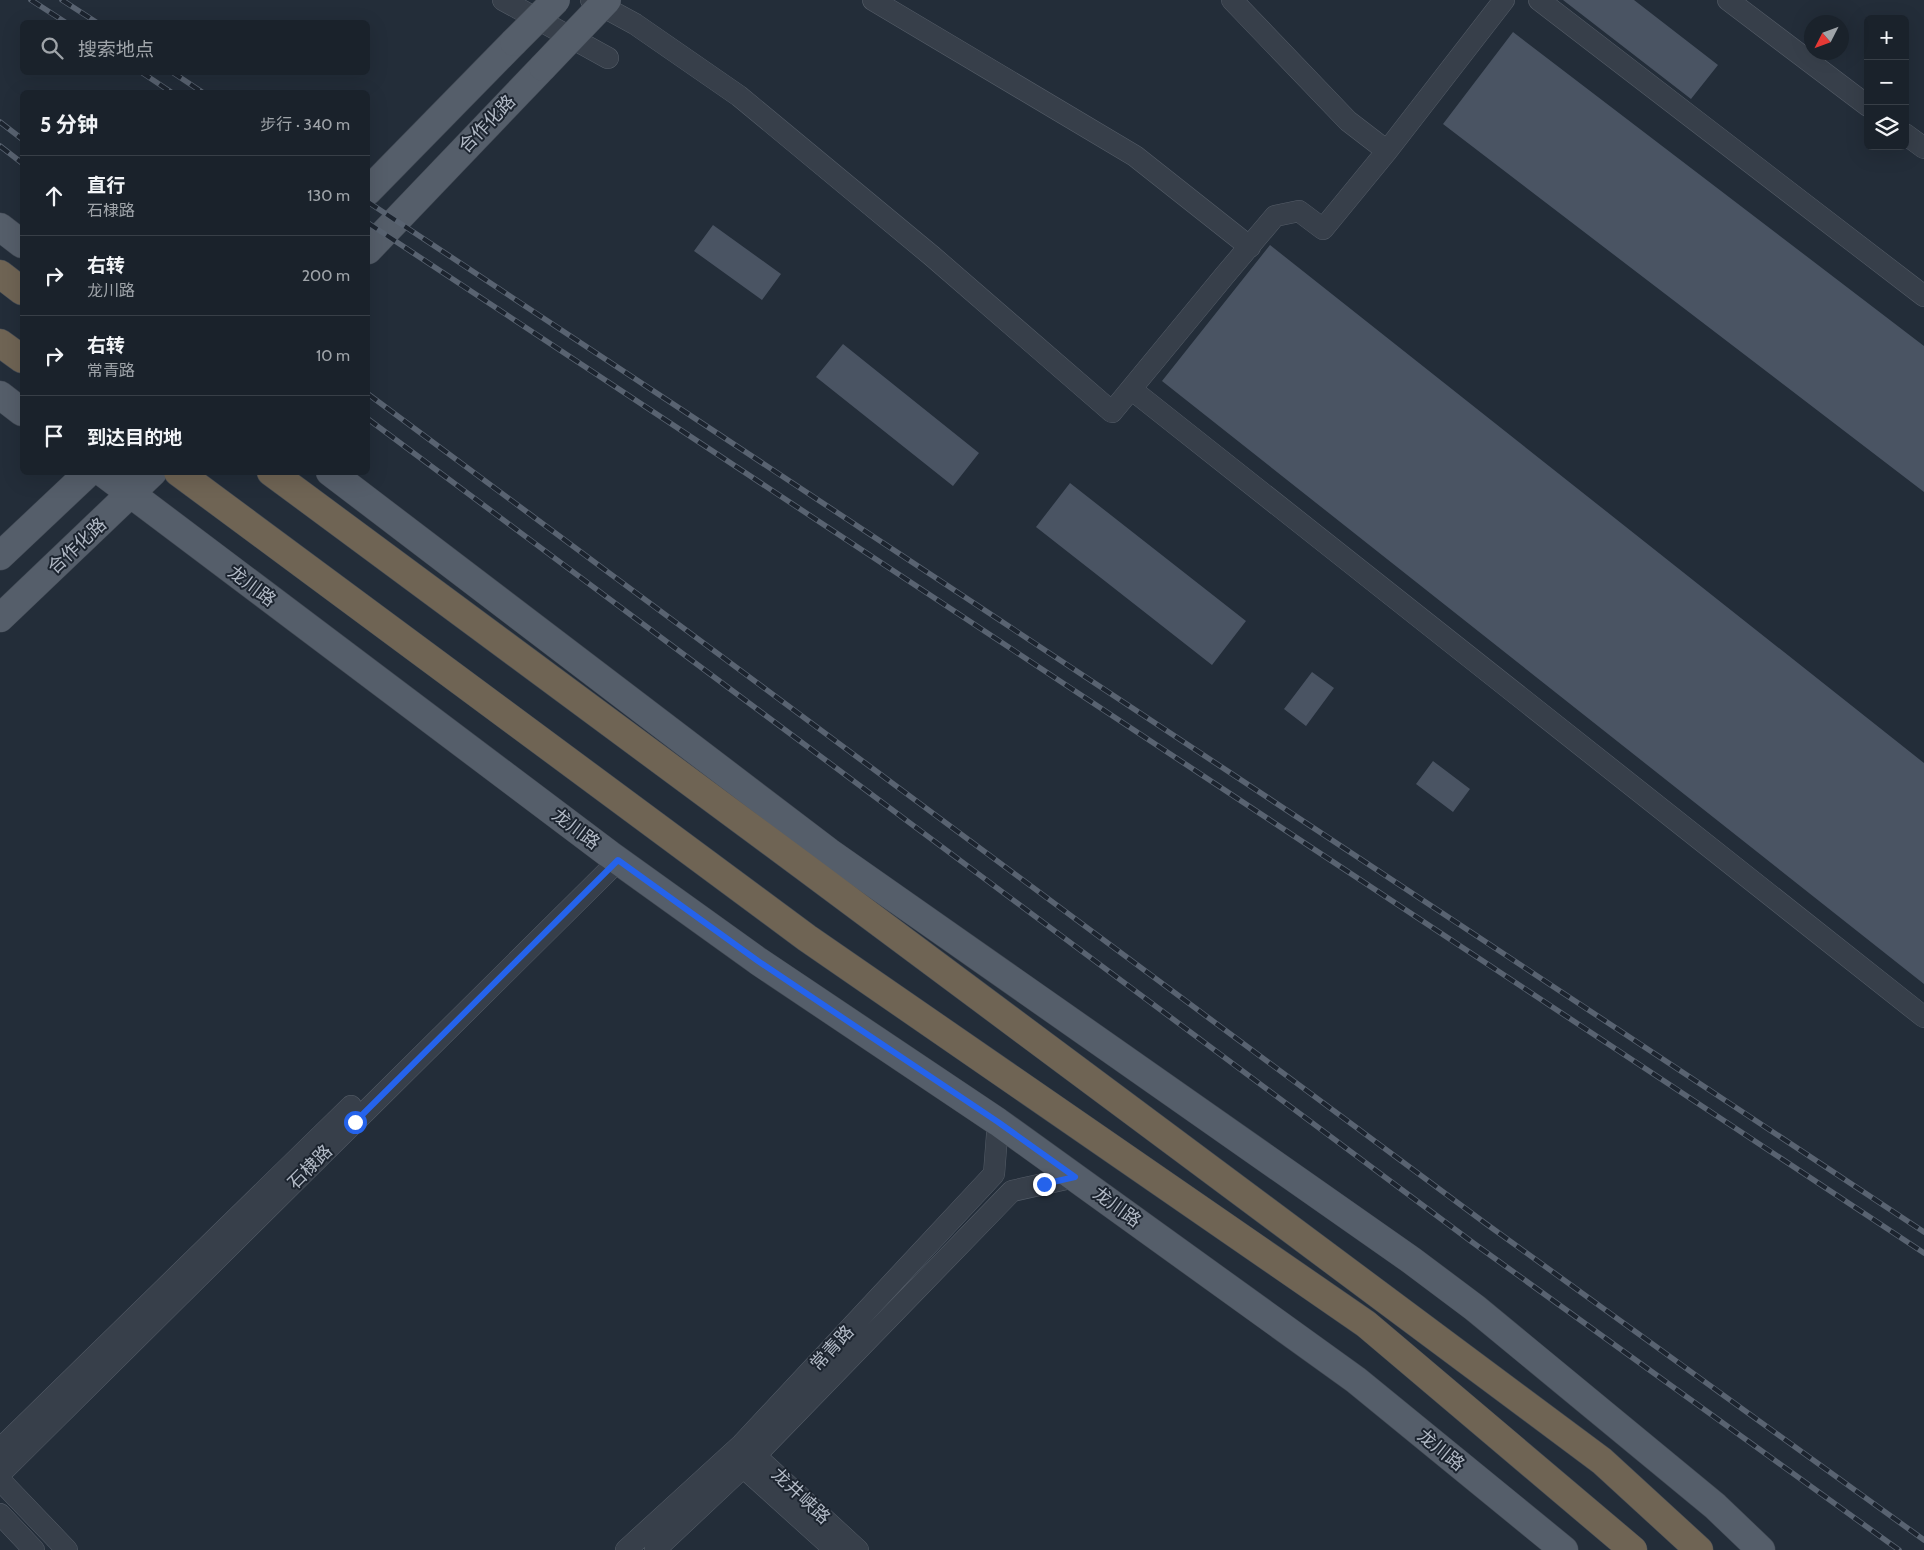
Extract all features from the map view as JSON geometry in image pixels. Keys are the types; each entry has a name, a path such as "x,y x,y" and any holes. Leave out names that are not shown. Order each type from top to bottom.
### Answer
{"highway":[{"path":"0,274 20,289"},
{"path":"0,343 20,358"},
{"path":"182,475 808,938 1366,1324 1633,1550"},
{"path":"274,475 802,865 1602,1461 1699,1550"}],"main road":[{"path":"370,189 556,0"},
{"name":"合作化路","path":"370,248 607,0"},
{"path":"0,227 20,242"},
{"path":"0,396 20,411"},
{"path":"0,556 86,475"},
{"name":"龙川路","path":"106,475 614,857 758,961 998,1122 1356,1380 1564,1550"},
{"name":"合作化路","path":"0,618 150,475"},
{"path":"334,475 829,852 1411,1260 1475,1308 1715,1506 1761,1550"}],"street":[{"path":"503,0 608,58"},
{"path":"591,0 635,24 739,96 932,256 1112,412 1275,216 1299,211 1323,229 1387,151 1504,0"},
{"path":"873,0 1135,156 1250,247"},
{"path":"1232,0 1348,121 1387,151"},
{"path":"1539,0 1924,296"},
{"path":"1728,0 1867,105"},
{"path":"1909,137 1924,148"},
{"path":"1131,390 1924,1017"},
{"name":"石棣路","path":"0,1449 614,857"},
{"name":"石棣路","path":"0,1474 614,857"},
{"name":"常青路","path":"655,1550 742,1456 994,1174 998,1122"},
{"name":"常青路","path":"626,1550 742,1456 1012,1191 1075,1177"},
{"name":"龙井峡路","path":"742,1456 835,1550"},
{"name":"龙井峡路","path":"742,1456 858,1550"},
{"path":"0,1480 67,1550"},
{"path":"0,1514 34,1550"}],"building":[{"path":"1563,0 1634,0 1718,65 1691,99"},
{"path":"1513,32 1924,346 1924,492 1443,124"},
{"path":"713,225 781,274 762,300 694,251"},
{"path":"1270,245 1924,763 1924,984 1162,381"},
{"path":"843,344 979,453 953,486 816,377"},
{"path":"1070,483 1246,621 1212,665 1036,527"},
{"path":"1312,672 1334,688 1306,726 1284,709"},
{"path":"1433,761 1470,789 1453,812 1416,784"}],"railway":[{"path":"31,0 62,20"},
{"path":"62,0 93,20"},
{"path":"146,75 168,90"},
{"path":"176,75 199,90"},
{"path":"0,122 20,137"},
{"path":"0,146 20,161"},
{"path":"370,203 1924,1232"},
{"path":"370,224 1924,1253"},
{"path":"370,395 1485,1223 1924,1540"},
{"path":"370,420 1472,1242 1899,1550"}],"route":[{"path":"355,1122 618,860 758,961 998,1122 1075,1177 1044,1184"}]}
